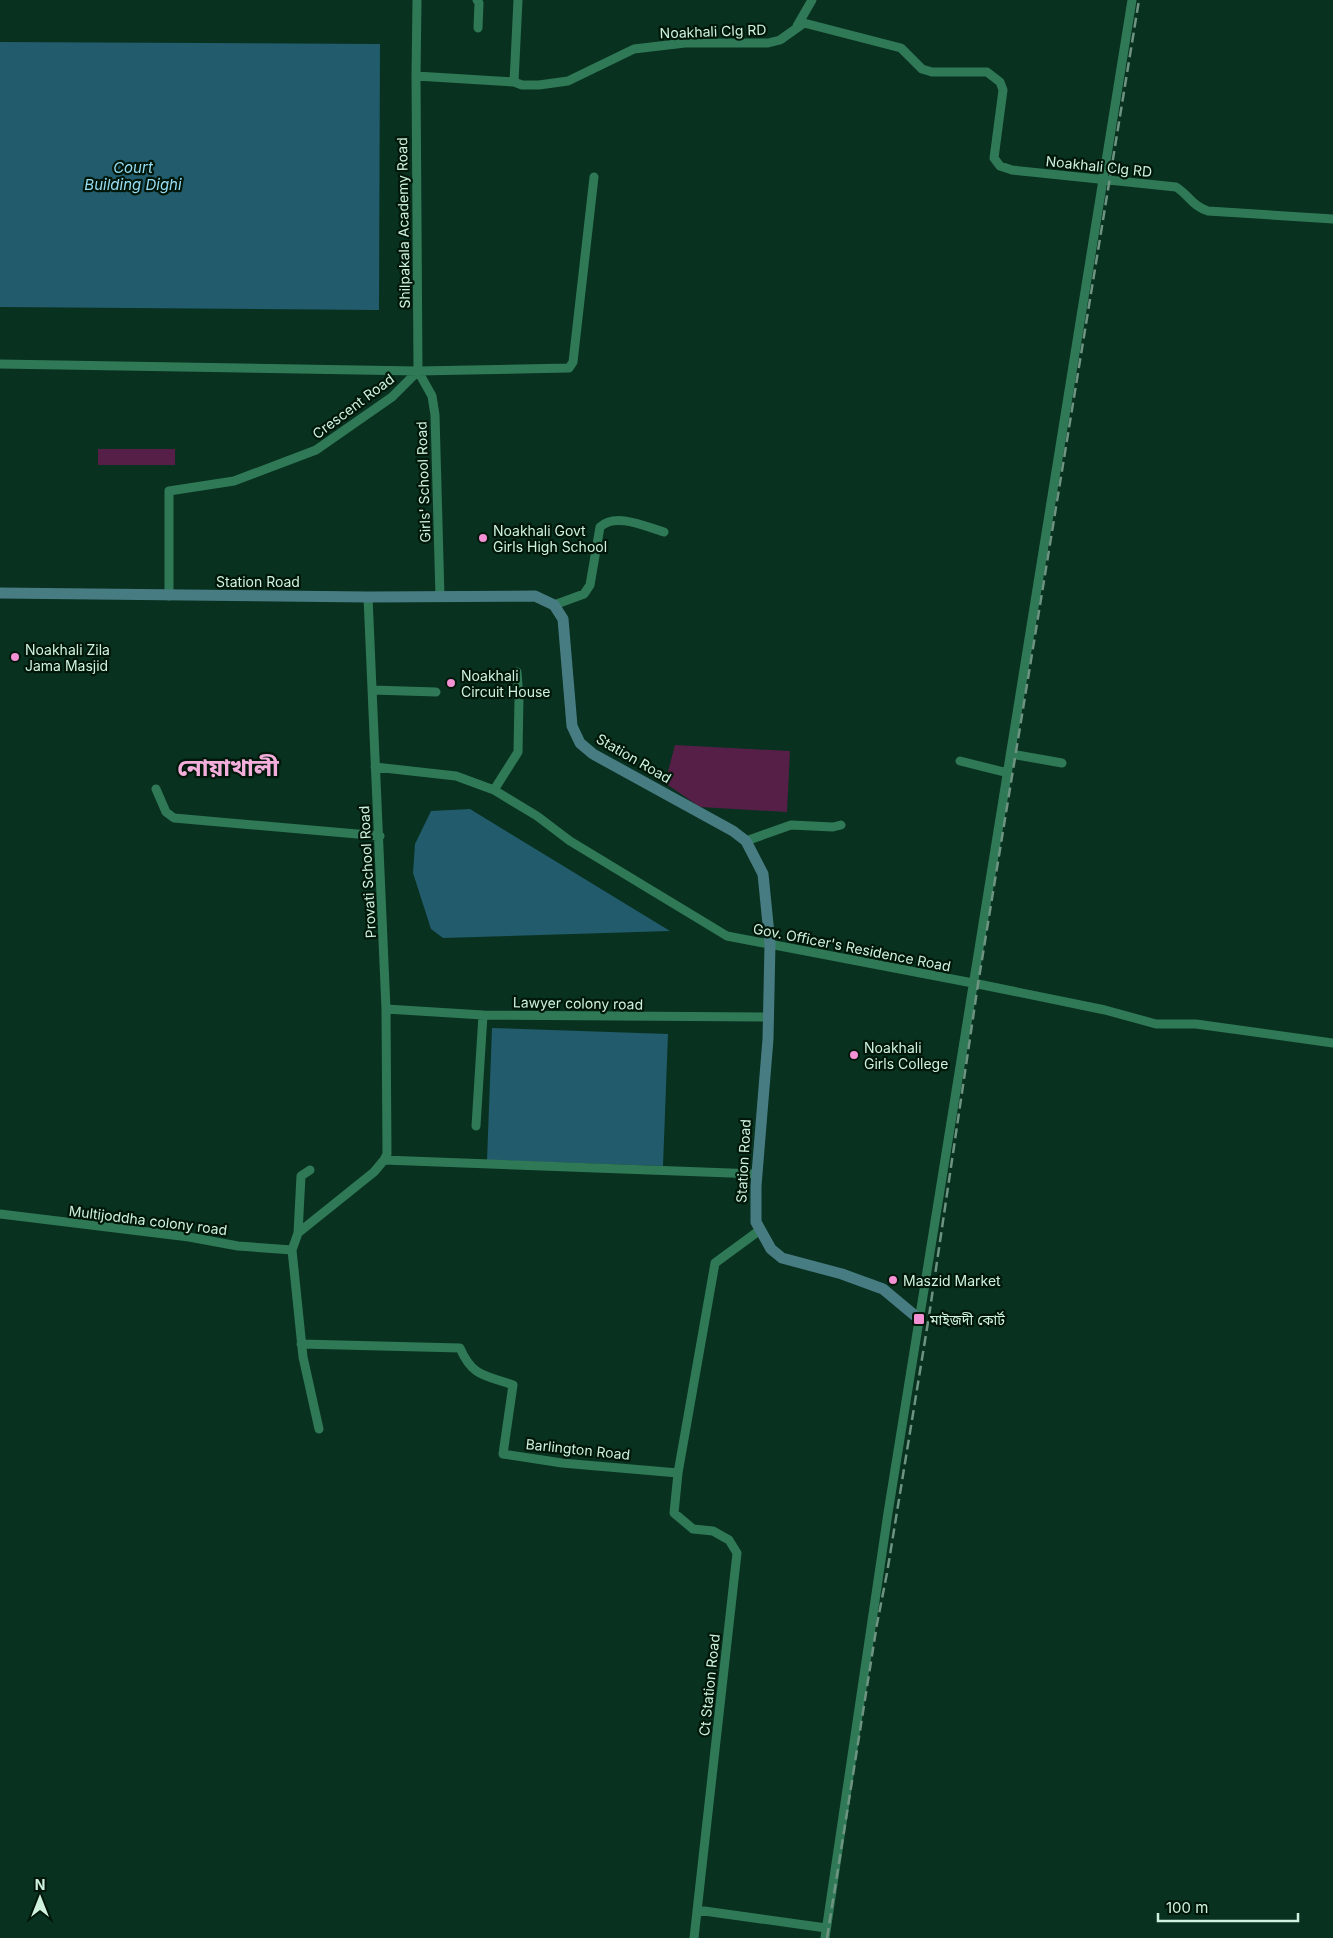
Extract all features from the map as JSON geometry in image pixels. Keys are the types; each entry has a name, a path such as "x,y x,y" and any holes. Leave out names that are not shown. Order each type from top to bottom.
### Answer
{"street":[{"name":"Shilpakala Academy Road","path":"417,0 418,371"},
{"path":"477,0 479,2 478,28"},
{"path":"514,82 518,0"},
{"path":"797,26 812,0"},
{"path":"824,1938 972,984 1008,773 1132,0"},
{"name":"Noakhali Clg RD","path":"416,76 539,85 568,81 634,49 685,43 768,43 780,40 797,26 804,23 901,48 922,69 932,72 987,72 1000,82 1003,90 994,158 996,163 1012,170 1176,188 1184,192 1197,207 1208,212 1333,219"},
{"path":"0,364 418,371 572,366 594,177"},
{"name":"Crescent Road","path":"169,596 169,492 234,481 316,450 392,397 418,371"},
{"name":"Girls' School Road","path":"418,371 432,396 435,415 440,597"},
{"path":"554,605 584,594 590,585 600,527 606,522 619,520 664,532"},
{"name":"Station Road","path":"0,593 368,598 535,596 554,605 562,619 572,726 580,743 593,754 733,831 746,841 763,874 770,944 769,1018 757,1174 756,1222 760,1230 771,1249 782,1258 842,1274 883,1289 919,1319"},
{"name":"Provati School Road","path":"368,598 375,768 380,836 388,1054 387,1154 384,1160"},
{"path":"494,790 518,752 519,698 517,672"},
{"path":"372,690 436,692"},
{"path":"1011,754 1062,763"},
{"path":"960,761 1008,773"},
{"name":"Gov. Officer's Residence Road","path":"375,768 456,776 494,790 537,816 570,841 727,936 1105,1010 1156,1024 1196,1024 1333,1044"},
{"path":"156,789 166,812 174,818 380,836"},
{"path":"746,841 791,825 833,827 841,825"},
{"name":"Lawyer colony road","path":"386,1009 483,1016 769,1018"},
{"path":"476,1126 483,1016"},
{"path":"319,1429 301,1344 287,1247 298,1233 384,1160 567,1165 757,1174"},
{"path":"298,1233 301,1176 310,1170"},
{"name":"Multijoddha colony road","path":"0,1214 188,1237 238,1246 287,1247"},
{"path":"678,1473 715,1263 760,1230"},
{"name":"Barlington Road","path":"301,1344 460,1348 466,1362 475,1371 513,1385 503,1454 562,1463 678,1473"},
{"name":"Ct Station Road","path":"678,1473 674,1513 693,1529 713,1531 729,1540 737,1553 694,1938"},
{"path":"698,1910 826,1928"}],"shaded area":[{"path":"98,449 175,449 175,465 98,465"},
{"path":"675,745 790,751 787,812 700,807 665,783"}],"water":[{"name":"Court Building Dighi","path":"0,42 380,44 379,310 0,307"},
{"path":"470,809 670,931 443,938 431,929 413,873 415,844 431,811"},
{"path":"492,1028 668,1034 663,1166 487,1160"}],"railway":[{"path":"827,1938 929,1316 978,984 1139,0"}],"place":[{"name":"Noakhali Govt Girls High School","path":"483,538"},
{"name":"Noakhali Zila Jama Masjid","path":"15,657"},
{"name":"Noakhali Circuit House","path":"451,683"},
{"name":"Noakhali Girls College","path":"854,1055"},
{"name":"Maszid Market","path":"893,1280"},
{"name":"মাইজদী কোর্ট","path":"919,1319"}],"district":[{"name":"নোয়াখালী","path":"228,767"}]}
